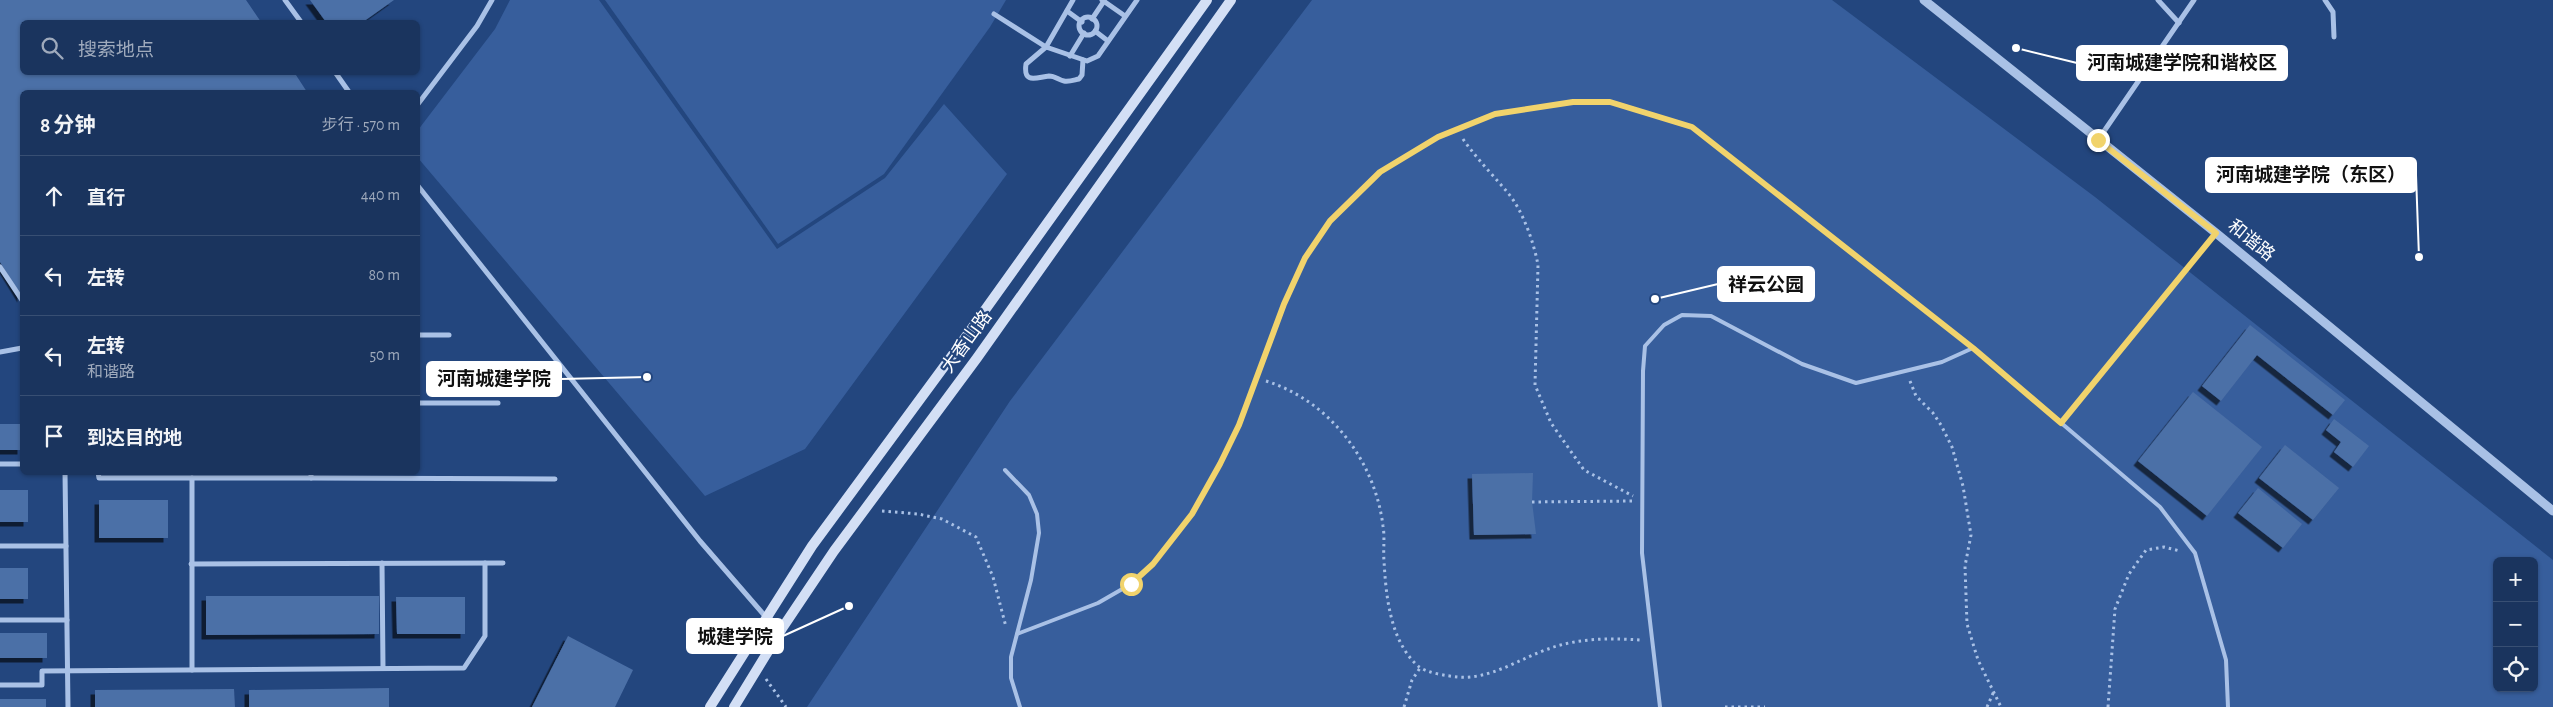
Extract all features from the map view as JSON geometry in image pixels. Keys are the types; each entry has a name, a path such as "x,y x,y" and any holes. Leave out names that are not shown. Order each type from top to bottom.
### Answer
{"main road":[{"name":"大香山路","path":"710,707 765,616 812,546 957,349 1207,0"},
{"name":"大香山路","path":"734,707 783,627 864,510 977,358 1231,0"}],"street":[{"path":"285,0 300,20"},
{"path":"420,101 477,26 492,0"},
{"path":"1073,0 1046,47 1026,64 1025,72 1032,79 1055,77 1068,81 1080,79 1083,60"},
{"path":"994,14 1046,47 1087,61 1098,56 1137,0"},
{"name":"和谐路","path":"1924,0 2216,233 2553,511"},
{"path":"2158,0 2179,23"},
{"path":"2098,140 2194,0"},
{"path":"2325,0 2333,12 2334,37"},
{"path":"1092,19 1103,1 1126,16"},
{"path":"1067,11 1082,22"},
{"path":"1084,18 1092,19 1096,21 1097,28 1086,35 1081,31 1082,22 1084,18"},
{"path":"1095,31 1108,41"},
{"path":"1070,56 1084,33"},
{"path":"337,75 348,90"},
{"path":"420,189 700,541 765,616 783,627"},
{"path":"0,267 20,297"},
{"path":"420,335 448,335"},
{"path":"0,352 20,348"},
{"path":"420,403 498,403"},
{"path":"0,464 20,464"},
{"path":"65,475 68,707"},
{"path":"98,475 98,478 311,475 554,479"},
{"path":"192,478 192,670"},
{"path":"0,546 66,546"},
{"path":"382,563 383,668"},
{"path":"0,685 42,685 42,671 67,670 464,668 485,636 485,563"},
{"path":"191,564 504,563"},
{"path":"0,620 67,620"}],"lane":[{"path":"1017,634 1098,603 1131,584 1153,564 1192,514 1220,464 1239,425 1284,304 1305,258 1330,221 1380,172 1438,137 1495,114 1573,102 1610,102 1692,127 1973,348 2160,506 2195,553 2226,660 2228,707"},
{"path":"2061,423 2216,233"},
{"path":"1660,707 1651,644 1642,553 1645,346 1664,325 1682,314 1711,316 1802,364 1856,383 1942,362 1973,348"},
{"path":"1005,470 1029,495 1037,514 1039,533 1031,580 1011,657 1011,678 1020,707"}],"path":[{"path":"1457,130 1492,176 1509,194 1518,208 1534,246 1538,265 1535,385 1551,423 1584,470 1642,501"},
{"path":"1906,371 1916,396 1933,413 1952,447 1963,486 1971,534 1965,566 1967,624 1978,660 2001,707"},
{"path":"1256,378 1286,388 1325,417 1350,440 1366,467 1384,528 1384,561 1390,612 1400,641 1420,668 1459,678 1505,668 1537,653 1564,644 1623,639 1651,644"},
{"path":"1532,502 1642,501"},
{"path":"864,510 918,514 942,519 976,538 993,577 1007,630"},
{"path":"2108,707 2115,609 2130,574 2146,550 2164,547 2195,553"},
{"path":"758,667 786,707"},
{"path":"1404,707 1412,680 1420,668"},
{"path":"1987,707 1994,690"},
{"path":"1724,707 1765,707"}],"shaded area":[{"path":"510,0 599,0 777,249 885,178 944,104 1007,174 805,449 705,496 420,160 420,127 495,29"},
{"path":"605,0 1006,0 990,27 884,174 778,244"},
{"path":"1312,0 1832,0 2095,197 2553,560 2553,707 807,707 1010,401"}],"building":[{"path":"0,0 246,0 260,20 20,20 20,75 296,75 306,90 20,90 20,295 0,262"},
{"path":"310,0 394,0 366,20 325,20"},
{"path":"2250,325 2345,400 2333,415 2257,355 2221,401 2202,386"},
{"path":"2193,392 2262,447 2207,516 2138,461"},
{"path":"2334,419 2369,446 2353,467 2334,452 2341,442 2326,430"},
{"path":"0,424 20,424 20,450 0,450"},
{"path":"2285,445 2339,488 2313,520 2259,478"},
{"path":"1533,473 1532,502 1536,534 1474,535 1472,474"},
{"path":"2258,488 2302,524 2283,548 2238,513"},
{"path":"0,490 28,490 28,522 0,522"},
{"path":"99,500 168,500 168,538 99,538"},
{"path":"0,568 28,568 28,599 0,599"},
{"path":"206,596 379,596 379,634 206,635"},
{"path":"396,597 465,597 465,634 397,634"},
{"path":"0,633 47,633 47,658 0,658"},
{"path":"568,636 633,670 615,707 532,707"},
{"path":"389,688 389,707 249,707 249,690"},
{"path":"234,689 235,707 95,707 95,690"},
{"path":"0,699 46,699 46,707 0,707"}],"place":[{"name":"河南城建学院和谐校区","path":"2016,48"},
{"name":"河南城建学院（东区）","path":"2419,257"},
{"name":"祥云公园","path":"1655,299"},
{"name":"河南城建学院","path":"647,377"},
{"name":"城建学院","path":"849,606"}],"route":[{"path":"1131,584 1153,564 1192,514 1220,464 1239,425 1284,304 1305,258 1330,221 1380,172 1438,137 1495,114 1573,102 1610,102 1692,127 1973,348 2061,423 2216,233 2098,140"}]}
